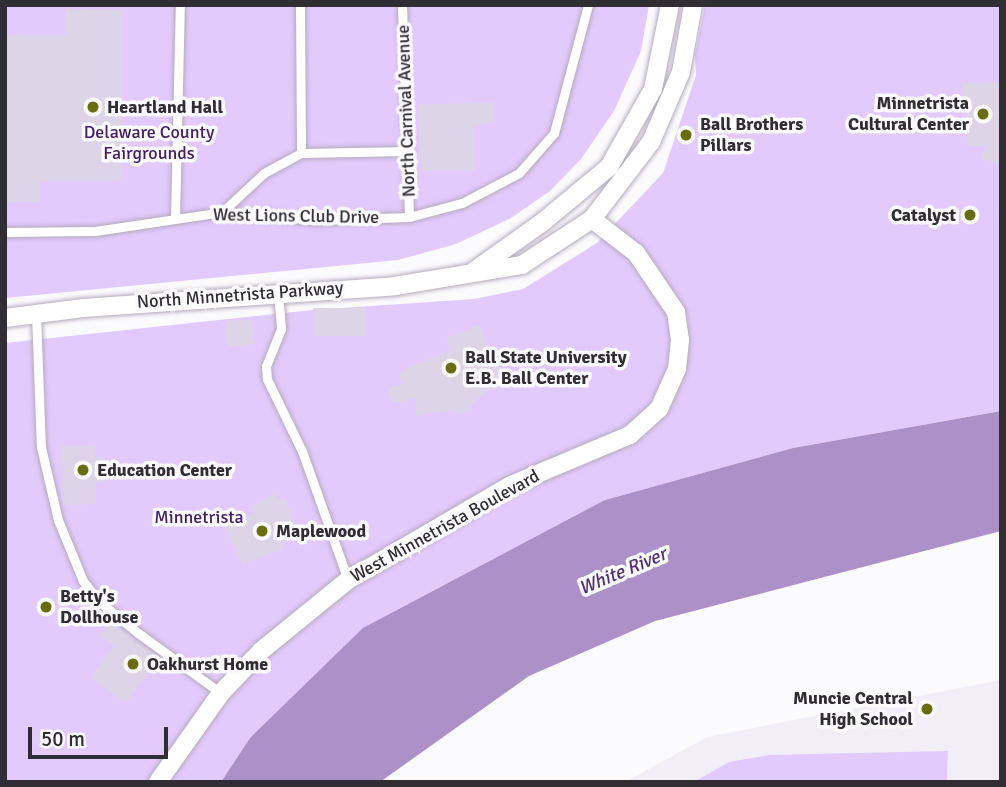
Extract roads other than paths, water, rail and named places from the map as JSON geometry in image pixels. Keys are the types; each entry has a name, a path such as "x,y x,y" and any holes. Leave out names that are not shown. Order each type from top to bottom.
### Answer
{"street":[{"name":"North Minnetrista Parkway","path":"474,271 544,221 609,167 653,89 670,5"},
{"name":"North Minnetrista Parkway","path":"5,318 36,312 278,292 395,286 522,265 592,219 652,142 670,107 693,5"},
{"name":"West Minnetrista Boulevard","path":"158,782 221,693 262,650 348,580 511,485 630,435 659,409 677,369 680,340 676,312 643,262 592,219"}],"lane":[{"path":"175,219 180,5"},
{"path":"300,5 301,153"},
{"name":"North Carnival Avenue","path":"402,5 409,217"},
{"name":"West Lions Club Drive","path":"5,232 95,231 222,212 317,220 409,217 462,202 501,185 542,151 558,124 589,5"},
{"path":"222,212 264,173 301,153 407,151"},
{"path":"278,292 281,329 266,366 267,379 302,451 348,580"},
{"path":"36,312 41,447 58,520 83,581 101,603 221,693"}],"water":[{"name":"White River","path":"1001,411 1001,531 655,621 529,676 380,782 221,782 250,738 363,628 605,500 793,448"}],"place":[{"name":"Heartland Hall","path":"93,107"},
{"name":"Minnetrista Cultural Center","path":"983,114"},
{"name":"Ball Brothers Pillars","path":"686,135"},
{"name":"Catalyst","path":"970,215"},
{"name":"Ball State University E.B. Ball Center","path":"451,368"},
{"name":"Education Center","path":"83,470"},
{"name":"Maplewood","path":"262,531"},
{"name":"Betty's Dollhouse","path":"46,607"},
{"name":"Oakhurst Home","path":"133,664"},
{"name":"Muncie Central High School","path":"927,709"}],"park label":[{"name":"Delaware County Fairgrounds","path":"149,143"},
{"name":"Minnetrista","path":"199,517"}]}
